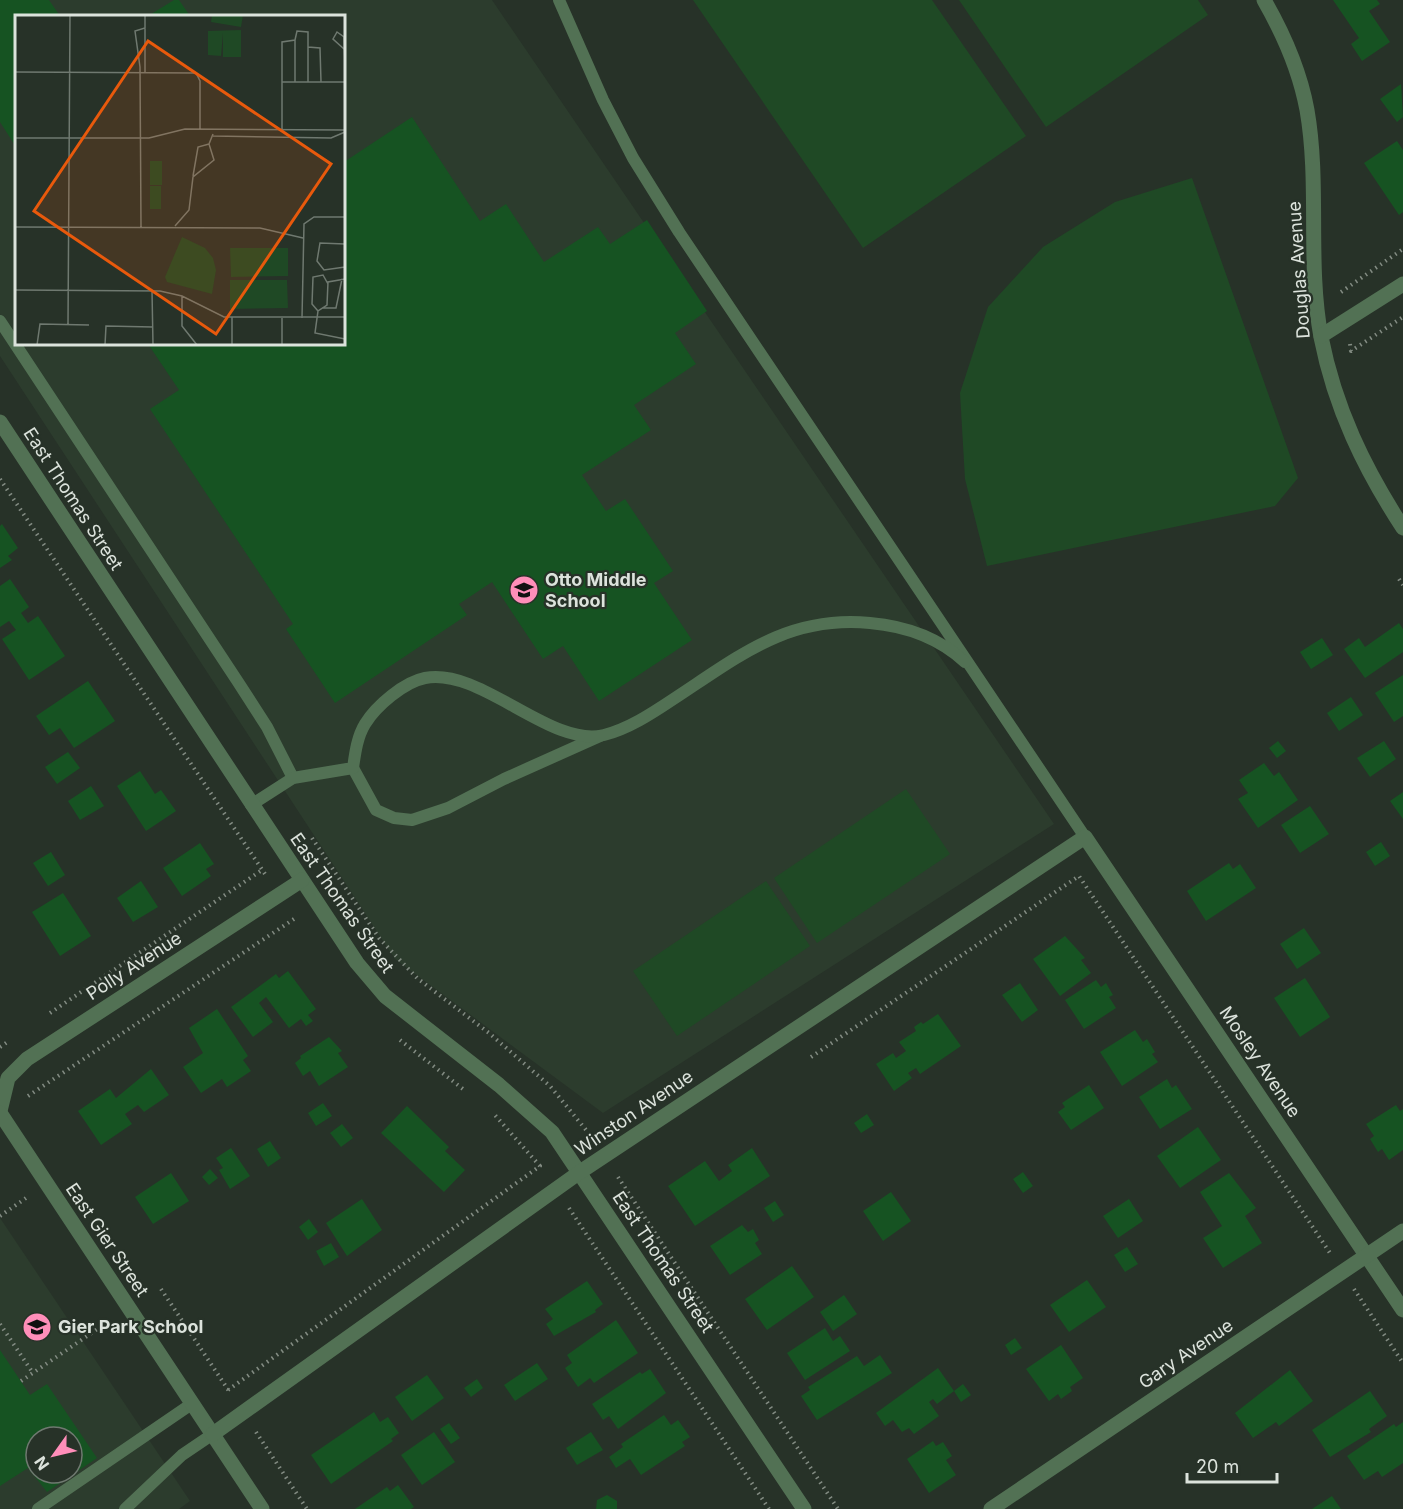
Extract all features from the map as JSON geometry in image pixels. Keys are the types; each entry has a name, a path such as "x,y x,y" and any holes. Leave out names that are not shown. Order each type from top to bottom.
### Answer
{"street":[{"name":"Douglas Avenue","path":"1264,0 1293,62 1306,110 1312,170 1314,258 1321,336 1347,430 1373,483 1403,528"},
{"path":"1321,336 1403,284"},
{"name":"East Thomas Street","path":"0,422 357,963 385,996 499,1085 552,1132 804,1509"},
{"name":"Winston Avenue","path":"213,1434 580,1172 1085,837"},
{"name":"Mosley Avenue","path":"1085,837 1403,1310"},
{"name":"Polly Avenue","path":"0,1107 8,1078 27,1059 302,880"},
{"name":"East Gier Street","path":"0,1107 46,1184 262,1509"},
{"name":"Gary Avenue","path":"992,1509 1403,1231"}],"lane":[{"path":"559,0 583,61 639,167 679,232 1085,837"},
{"path":"0,321 15,344"},
{"path":"16,345 244,691 293,778"},
{"path":"601,736 573,733 550,725 463,681 442,676 423,678 385,702 364,725 353,768 376,810 394,818 412,820 448,808 504,779 601,736 623,729 757,644 781,633 815,624 835,621 863,622 917,632 957,655 977,673"},
{"path":"251,805 293,778 353,768"},
{"path":"38,1509 193,1403"},
{"path":"125,1509 182,1455 213,1434"}],"path":[{"path":"0,479 262,870 303,926"},
{"path":"1399,579 1403,585"},
{"path":"312,837 379,938 417,978 489,1033 550,1086 591,1136"},
{"path":"49,1015 262,870"},
{"path":"811,1057 1078,876 1403,1363"},
{"path":"22,1100 297,917"},
{"path":"0,1047 20,1034"},
{"path":"393,1034 470,1094"},
{"path":"228,1390 540,1166 488,1107"},
{"path":"618,1177 838,1509"},
{"path":"0,1216 46,1184"},
{"path":"569,1208 769,1509"},
{"path":"0,1324 33,1373"},
{"path":"21,1381 99,1329"}],"shaded area":[{"name":"Otto Middle School","path":"0,0 492,0 1054,824 603,1113 395,959 0,356"},
{"name":"Gier Park School","path":"0,1218 190,1501 179,1509 0,1509"}],"green space":[{"path":"693,0 932,0 1026,136 863,248"},
{"path":"959,0 1198,0 1208,15 1046,127"},
{"path":"1192,178 1298,478 1275,506 987,566 965,479 960,393 988,307 1043,247 1115,202"},
{"path":"906,789 950,854 817,943 774,878"},
{"path":"766,881 810,946 677,1036 633,971"}],"building":[{"path":"0,0 49,0 59,15 15,15 15,145 0,122"},
{"path":"174,0 179,0 189,15 150,15"},
{"path":"1333,0 1377,0 1380,4 1369,11 1390,42 1362,61 1351,44 1359,38"},
{"path":"1401,84 1403,117 1397,122 1380,99"},
{"path":"412,117 480,221 506,204 544,262 598,227 610,244 647,220 707,311 675,333 696,364 634,405 651,430 582,475 606,511 625,499 673,571 654,583 692,640 599,701 563,646 543,659 492,582 459,604 467,615 335,703 286,629 293,624 150,409 179,390 149,345 345,345 345,161"},
{"path":"1397,141 1403,150 1403,212 1399,215 1364,163"},
{"path":"2,524 18,548 8,556 12,560 0,568 0,526"},
{"path":"10,579 29,607 21,613 28,623 38,616 65,656 29,680 2,639 16,630 9,621 0,627 0,586"},
{"path":"1399,623 1403,629 1403,652 1365,678 1344,649 1359,638 1365,647"},
{"path":"1322,638 1333,655 1311,669 1300,652"},
{"path":"1403,675 1403,716 1394,722 1375,693"},
{"path":"88,681 115,721 74,748 60,728 49,735 36,716"},
{"path":"1351,697 1363,715 1339,731 1327,713"},
{"path":"1278,741 1286,751 1277,758 1269,748"},
{"path":"1384,741 1396,759 1370,777 1357,758"},
{"path":"68,752 80,768 57,784 45,767"},
{"path":"1264,763 1274,776 1279,772 1298,800 1258,828 1238,799 1248,793 1239,780"},
{"path":"140,771 155,794 161,790 176,811 146,831 117,786"},
{"path":"91,786 104,806 80,820 68,801"},
{"path":"1403,792 1403,819 1390,801"},
{"path":"1310,806 1329,834 1300,853 1281,825"},
{"path":"1381,842 1390,856 1375,866 1366,852"},
{"path":"200,843 214,864 206,869 211,876 182,896 163,868"},
{"path":"51,852 65,875 48,886 33,863"},
{"path":"1229,863 1233,869 1240,864 1256,888 1206,921 1187,891"},
{"path":"141,881 158,907 133,922 117,898"},
{"path":"63,893 91,936 60,956 32,912"},
{"path":"1304,928 1321,953 1297,969 1280,944"},
{"path":"1065,936 1085,958 1081,960 1091,973 1060,996 1033,959"},
{"path":"288,971 316,1009 308,1015 313,1021 306,1026 301,1019 289,1028 266,997 259,1003 273,1022 253,1037 231,1007 276,974 279,978"},
{"path":"1305,978 1330,1017 1300,1037 1274,998"},
{"path":"1096,980 1101,987 1106,983 1113,995 1109,997 1116,1008 1084,1029 1065,1000"},
{"path":"1020,983 1038,1010 1022,1022 1002,995"},
{"path":"217,1009 248,1056 243,1060 251,1071 227,1087 222,1079 201,1093 183,1067 203,1053 189,1028"},
{"path":"938,1014 961,1046 920,1074 916,1068 908,1073 912,1078 894,1091 876,1064 893,1053 896,1058 906,1051 899,1042 916,1031 914,1027"},
{"path":"1135,1030 1143,1042 1147,1039 1155,1052 1152,1054 1158,1062 1122,1086 1100,1052"},
{"path":"329,1037 342,1051 338,1053 348,1067 319,1086 310,1071 303,1076 295,1063 301,1058 300,1056"},
{"path":"151,1069 169,1095 144,1112 138,1105 125,1114 132,1124 101,1145 78,1111 110,1089 116,1098"},
{"path":"1167,1079 1172,1088 1176,1085 1192,1109 1160,1129 1139,1097"},
{"path":"1089,1085 1104,1108 1071,1130 1058,1112 1065,1107 1062,1103"},
{"path":"323,1103 332,1116 316,1126 308,1113"},
{"path":"1396,1105 1400,1111 1403,1109 1403,1150 1389,1160 1382,1149 1378,1152 1370,1139 1374,1136 1366,1124"},
{"path":"407,1106 449,1147 445,1151 465,1170 444,1192 381,1133"},
{"path":"867,1114 874,1125 861,1133 854,1123"},
{"path":"342,1124 353,1138 341,1147 330,1133"},
{"path":"1198,1127 1221,1160 1180,1188 1157,1156"},
{"path":"270,1141 281,1158 268,1167 257,1149"},
{"path":"231,1148 250,1176 230,1189 219,1170 223,1168 216,1158"},
{"path":"752,1148 770,1176 695,1226 668,1186 705,1161 719,1181 732,1171 728,1165"},
{"path":"210,1169 218,1178 209,1185 202,1177"},
{"path":"1023,1172 1033,1186 1023,1193 1013,1179"},
{"path":"171,1173 189,1201 153,1224 135,1197"},
{"path":"1229,1173 1256,1208 1245,1216 1262,1243 1223,1268 1203,1238 1222,1226 1200,1192"},
{"path":"891,1192 911,1221 883,1241 863,1211"},
{"path":"362,1199 382,1230 347,1256 326,1223"},
{"path":"1129,1199 1143,1221 1118,1238 1103,1216"},
{"path":"775,1201 784,1215 773,1222 764,1208"},
{"path":"309,1219 318,1232 308,1240 299,1227"},
{"path":"742,1225 748,1232 753,1229 759,1240 755,1243 762,1254 730,1275 710,1246"},
{"path":"331,1243 339,1257 324,1266 316,1251"},
{"path":"1127,1247 1138,1264 1125,1272 1114,1255"},
{"path":"792,1266 814,1297 767,1330 745,1299"},
{"path":"1087,1280 1106,1307 1069,1332 1050,1305"},
{"path":"587,1281 603,1304 595,1310 596,1312 554,1336 546,1324 553,1319 545,1309"},
{"path":"844,1295 857,1314 833,1331 820,1312"},
{"path":"616,1320 638,1353 594,1383 590,1378 578,1387 565,1368 572,1363 567,1355"},
{"path":"825,1328 833,1341 840,1336 850,1351 805,1380 787,1353"},
{"path":"1015,1338 1022,1348 1011,1355 1005,1345"},
{"path":"1061,1345 1083,1378 1070,1387 1072,1391 1061,1399 1058,1394 1049,1401 1026,1369"},
{"path":"0,1350 30,1395 47,1384 75,1425 24,1425 24,1471 0,1486"},
{"path":"880,1355 892,1373 817,1420 801,1396 810,1390 808,1387 857,1356 864,1366"},
{"path":"537,1363 548,1379 515,1401 504,1385"},
{"path":"938,1368 954,1391 937,1404 933,1399 929,1402 939,1416 914,1434 909,1428 902,1432 893,1420 885,1426 876,1413"},
{"path":"650,1369 666,1393 618,1429 609,1416 603,1420 592,1404 640,1372 642,1374"},
{"path":"1290,1370 1313,1401 1279,1426 1276,1422 1253,1438 1235,1413"},
{"path":"427,1375 444,1398 412,1421 395,1397"},
{"path":"477,1379 483,1388 471,1397 464,1388"},
{"path":"963,1384 971,1395 961,1402 954,1391"},
{"path":"1370,1391 1387,1416 1369,1429 1371,1432 1330,1457 1312,1430"},
{"path":"374,1412 380,1422 388,1417 399,1433 391,1439 393,1441 331,1484 311,1455"},
{"path":"664,1415 671,1425 678,1420 690,1437 682,1442 685,1446 641,1475 630,1459 616,1468 609,1457 623,1447 621,1444"},
{"path":"1403,1422 1403,1463 1382,1477 1378,1471 1364,1480 1347,1456 1394,1424 1396,1427"},
{"path":"449,1423 460,1438 451,1444 440,1429"},
{"path":"434,1432 455,1462 422,1485 401,1455"},
{"path":"591,1432 603,1450 577,1465 566,1448"},
{"path":"84,1439 97,1458 84,1467"},
{"path":"933,1441 936,1446 943,1442 952,1456 946,1460 956,1475 929,1493 907,1459"},
{"path":"41,1485 57,1485 47,1492"},
{"path":"398,1485 414,1507 411,1509 355,1509 387,1487 390,1491"},
{"path":"607,1495 617,1501 617,1509 596,1509 597,1500"},
{"path":"1332,1496 1341,1509 1312,1509"}],"place":[{"name":"Otto Middle School","path":"524,590"},
{"name":"Gier Park School","path":"37,1327"}]}
